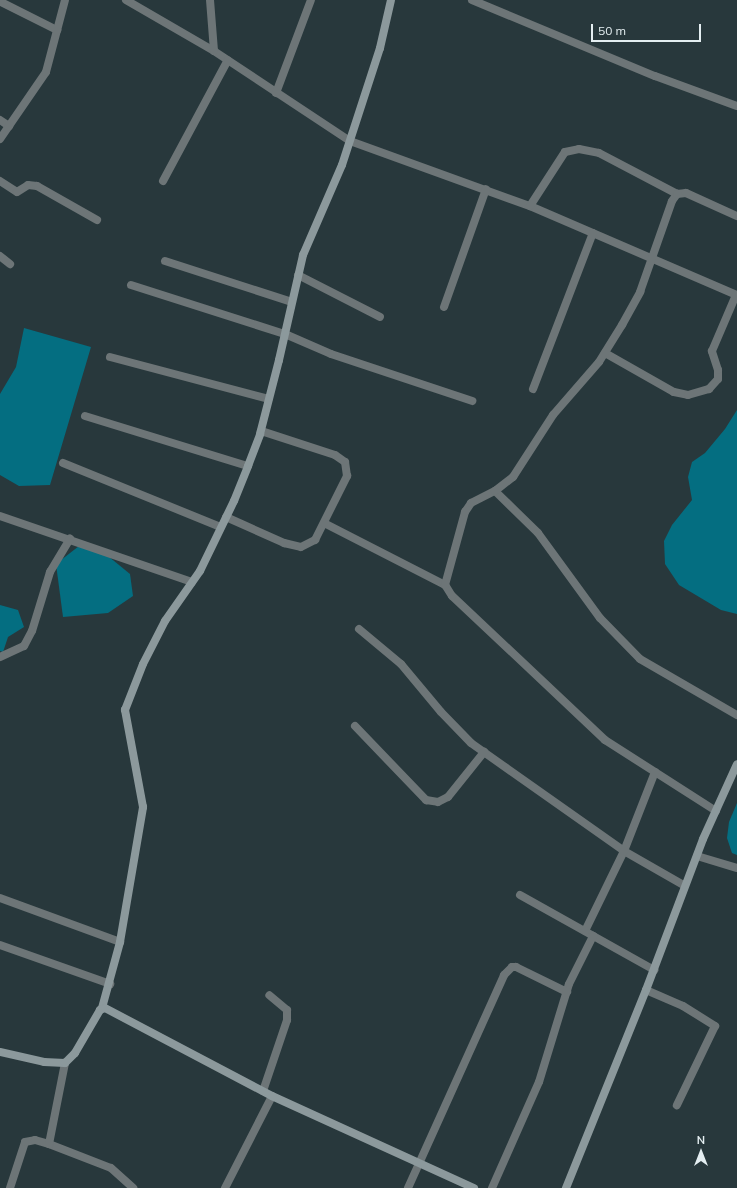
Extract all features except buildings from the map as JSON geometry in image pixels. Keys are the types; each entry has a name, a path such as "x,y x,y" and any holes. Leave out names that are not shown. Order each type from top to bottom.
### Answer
{"street":[{"path":"0,139 46,72 64,0"},
{"path":"126,0 214,51 350,141 530,206 652,256 736,295 712,351 718,370 718,380 709,389 688,395 674,392 605,353"},
{"path":"210,0 214,51"},
{"path":"276,93 311,0"},
{"path":"49,1144 65,1063 75,1053 102,1008 110,984 120,942 143,807 125,710 143,664 165,621 192,582 226,517 248,466 261,431 303,255 342,165 380,48 391,0"},
{"path":"472,0 655,76 737,106"},
{"path":"2,2 57,30"},
{"path":"163,181 228,60"},
{"path":"0,120 9,126"},
{"path":"530,206 565,152 578,149 599,154 677,194 686,193 737,216"},
{"path":"0,181 17,192 28,185 37,186 96,220"},
{"path":"444,307 486,189"},
{"path":"445,585 466,512 471,503 495,491 513,477 553,415 605,353 640,292 672,201 677,194"},
{"path":"533,389 593,233"},
{"path":"0,256 10,264"},
{"path":"165,260 292,302"},
{"path":"298,275 380,317"},
{"path":"130,285 285,334 331,354 472,401"},
{"path":"110,357 269,399"},
{"path":"85,416 248,466"},
{"path":"226,517 284,543 301,547 315,540 347,476 345,462 335,456 261,431"},
{"path":"63,464 221,527"},
{"path":"495,491 538,533 600,618 640,659 737,715"},
{"path":"0,516 192,582"},
{"path":"324,523 445,585 452,596 605,740 716,811"},
{"path":"0,657 24,646 32,631 50,572 70,539"},
{"path":"359,629 402,664 441,712 471,743 624,851 685,886"},
{"path":"355,726 426,800 438,802 448,797 484,752"},
{"path":"566,1188 654,970 697,856 737,764"},
{"path":"492,1188 539,1082 567,992 655,772"},
{"path":"697,856 737,868"},
{"path":"520,895 654,970"},
{"path":"0,898 120,942"},
{"path":"0,945 110,984"},
{"path":"408,1188 422,1163 504,975 512,967 516,967 567,992"},
{"path":"646,990 683,1006 715,1026 677,1105"},
{"path":"263,1091 287,1020 287,1010 269,995"},
{"path":"102,1008 272,1096 474,1188"},
{"path":"0,1052 44,1062 65,1063"},
{"path":"225,1188 272,1096"},
{"path":"10,1188 25,1142 35,1140 111,1168 133,1188"}],"water":[{"path":"24,328 91,347 50,485 19,486 0,475 0,394 16,367"},
{"path":"737,410 737,614 721,610 679,585 665,564 664,541 672,525 692,500 688,477 692,462 705,453 725,429"},
{"path":"79,546 108,556 130,574 133,596 108,613 63,617 56,564"},
{"path":"0,605 18,610 24,627 8,637 3,652 0,651"},
{"path":"737,803 737,855 732,853 727,838 729,822"}]}
